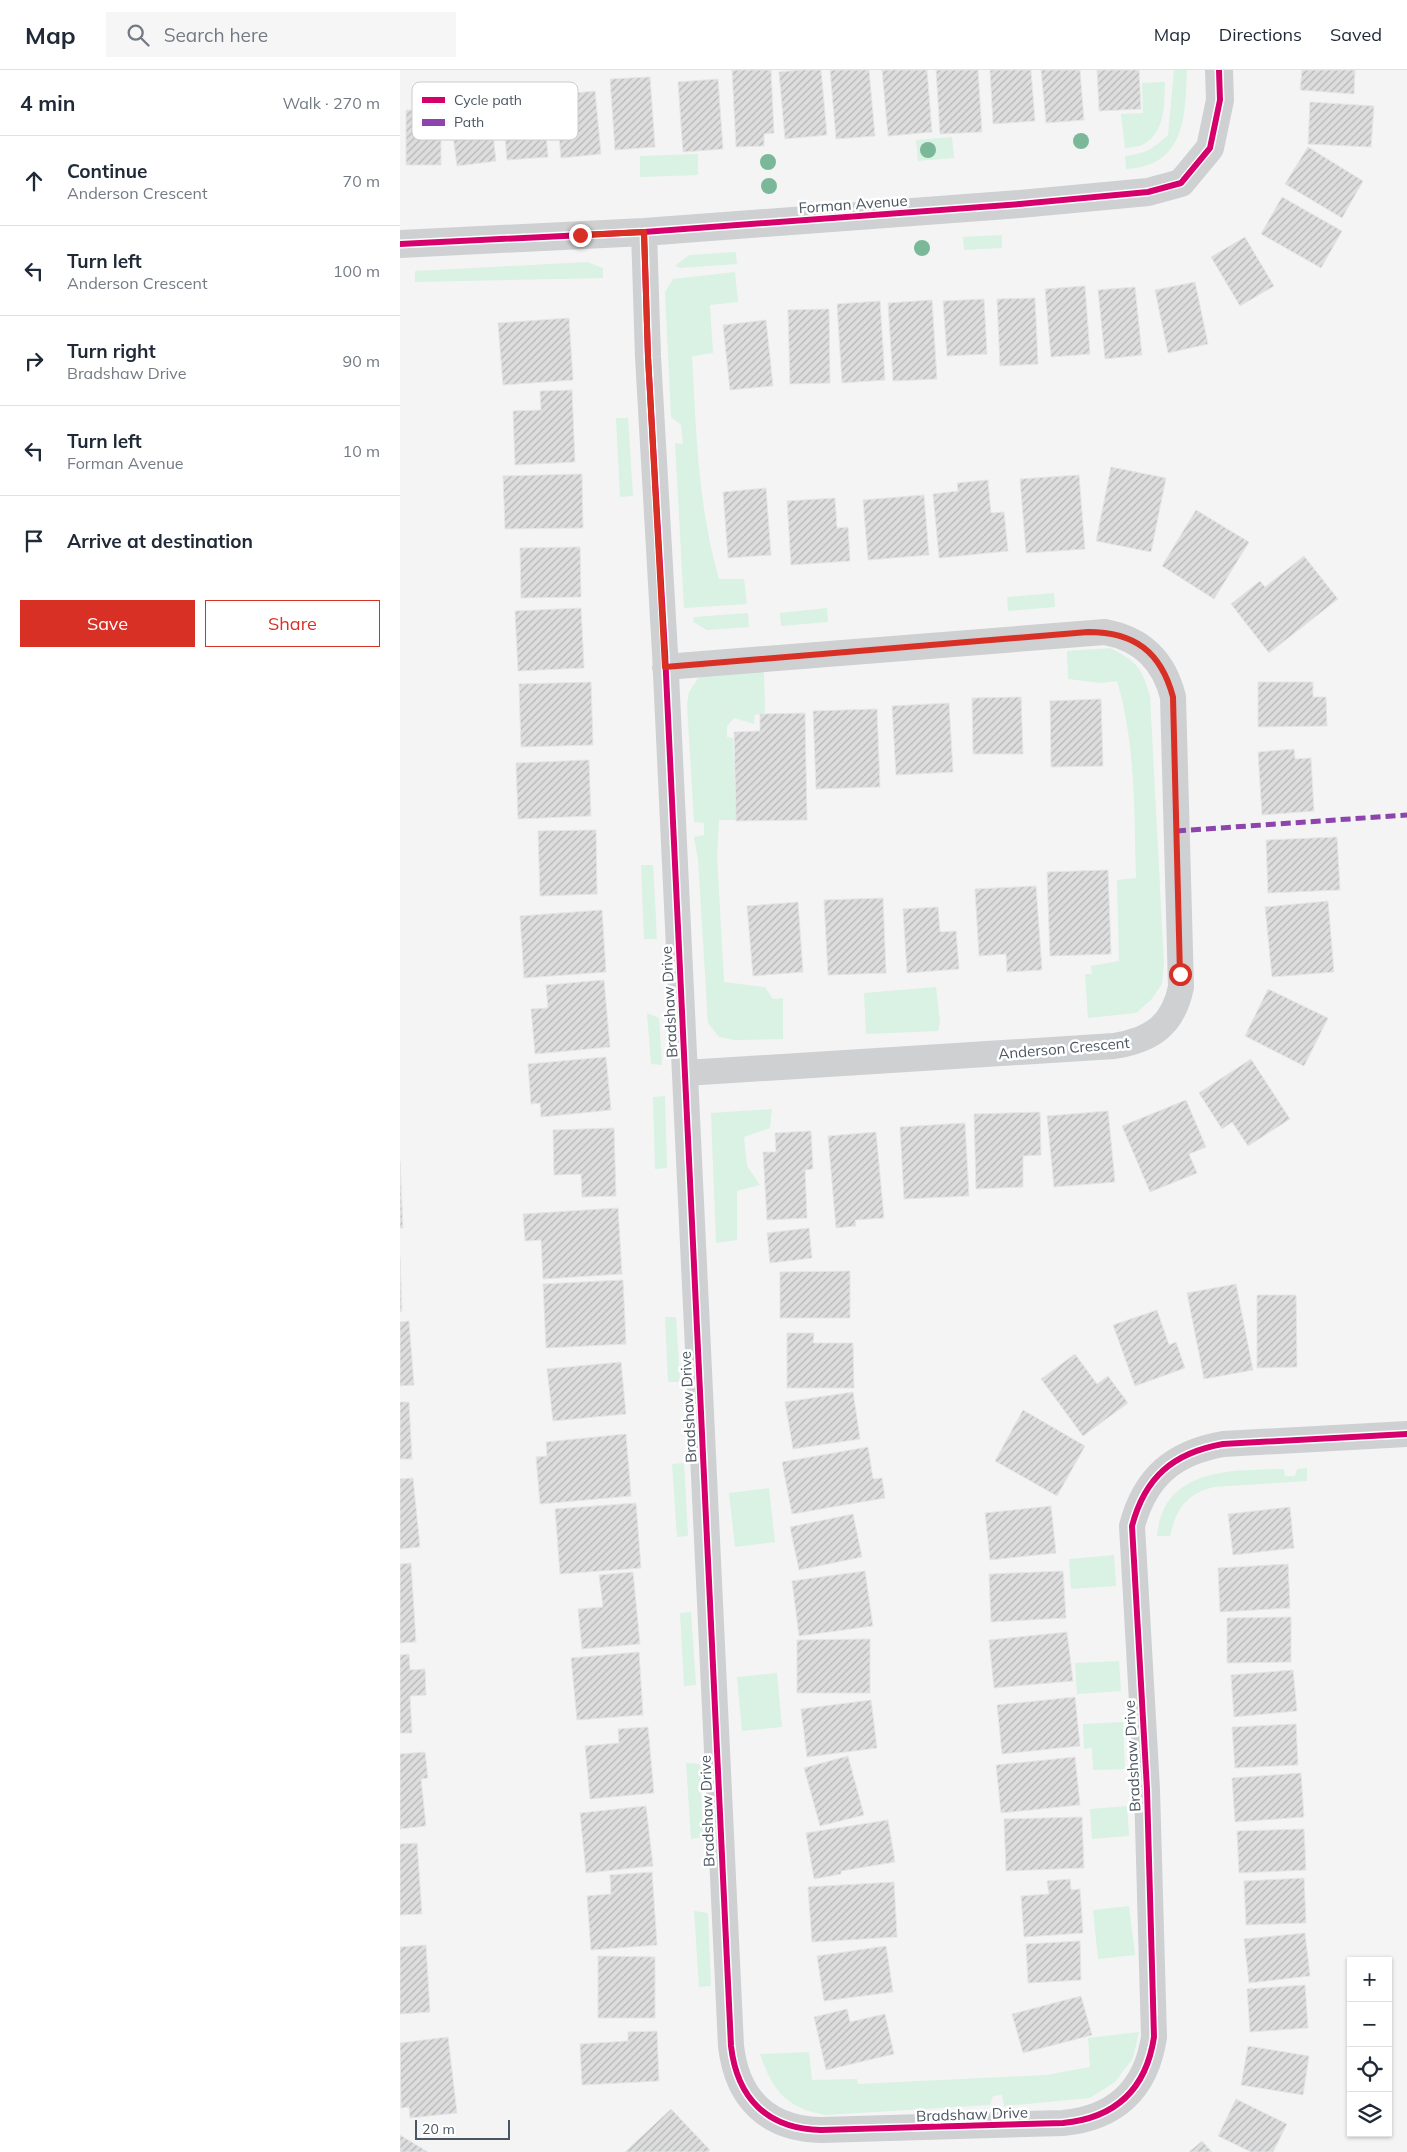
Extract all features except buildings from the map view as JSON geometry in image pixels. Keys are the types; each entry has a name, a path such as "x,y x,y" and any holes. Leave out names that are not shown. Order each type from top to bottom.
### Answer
{"street":[{"name":"Forman Avenue","path":"400,244 644,232 1116,196 1163,188 1181,183 1210,148 1220,100 1219,70"},
{"name":"Bradshaw Drive","path":"644,232 648,357 665,667 722,1848 722,1895 732,2060 735,2072 746,2094 763,2112 778,2122 796,2128 821,2130 1063,2123 1097,2117 1126,2098 1146,2070 1152,2054 1154,2037 1147,1784 1132,1526 1136,1510 1152,1481 1164,1470 1191,1452 1206,1447 1223,1444 1407,1434"},
{"name":"Anderson Crescent","path":"665,667 1105,632 1122,635 1137,642 1150,652 1161,665 1169,681 1173,697 1181,987 1172,1014 1153,1034 1142,1040 1114,1046 685,1073"}],"green space":[{"path":"1174,70 1187,70 1183,121 1178,136 1171,148 1161,159 1146,166 1126,169 1125,156 1149,150 1168,135"},
{"path":"1165,82 1162,116 1156,132 1151,139 1142,145 1125,148 1121,114 1143,113 1142,83"},
{"path":"952,137 954,158 918,161 916,140"},
{"path":"698,154 698,175 640,177 640,156"},
{"path":"1002,235 1002,248 964,250 963,237"},
{"path":"736,252 737,264 680,268 675,266 689,255"},
{"path":"587,262 603,268 603,278 415,282 415,271"},
{"path":"735,272 738,302 710,305 713,353 692,356 699,468 706,524 712,552 719,579 744,579 747,604 684,608 675,443 683,444 681,425 671,417 665,292 673,279"},
{"path":"616,418 628,418 633,496 620,497"},
{"path":"1054,593 1055,607 1008,611 1007,597"},
{"path":"827,608 828,622 781,626 780,613"},
{"path":"748,613 749,627 707,630 693,622 694,617"},
{"path":"1110,648 1137,666 1141,671 1150,696 1164,964 1162,984 1151,1000 1136,1013 1088,1018 1085,974 1092,974 1091,966 1119,961 1117,880 1136,878 1133,779 1128,730 1117,681 1101,683 1068,679 1067,651"},
{"path":"764,669 765,713 755,715 754,724 734,718 727,726 727,737 733,738 736,820 719,820 717,856 724,982 765,987 773,999 783,998 783,1039 735,1040 719,1037 708,1023 698,860 694,837 704,835 704,823 694,822 687,705 689,692 699,677"},
{"path":"641,865 653,865 657,939 644,939"},
{"path":"936,987 940,1022 938,1031 866,1034 864,993"},
{"path":"647,1013 659,1018 662,1065 651,1064"},
{"path":"665,1096 667,1168 655,1169 653,1097"},
{"path":"772,1109 770,1128 744,1137 747,1166 760,1185 737,1191 737,1240 716,1243 711,1113"},
{"path":"665,1317 676,1317 680,1382 668,1382"},
{"path":"684,1463 688,1536 677,1537 672,1464"},
{"path":"1307,1468 1307,1481 1214,1487 1204,1490 1189,1499 1179,1510 1170,1536 1157,1536 1162,1513 1172,1497 1186,1485 1204,1477 1223,1472 1284,1469 1285,1476 1295,1476 1297,1469"},
{"path":"769,1488 775,1542 735,1547 729,1493"},
{"path":"1114,1555 1116,1586 1071,1589 1069,1559"},
{"path":"691,1612 696,1685 684,1686 680,1613"},
{"path":"1119,1661 1121,1691 1077,1694 1075,1663"},
{"path":"777,1673 782,1727 742,1731 737,1677"},
{"path":"1123,1722 1125,1769 1093,1770 1092,1748 1084,1749 1083,1724"},
{"path":"686,1763 700,1764 703,1837 691,1839"},
{"path":"1127,1806 1129,1836 1092,1839 1090,1809"},
{"path":"1129,1906 1135,1955 1098,1959 1093,1910"},
{"path":"694,1911 708,1913 711,1986 699,1987"},
{"path":"1139,2032 1133,2058 1115,2082 1090,2098 1004,2106 1002,2095 993,2096 990,2105 825,2115 800,2108 782,2095 770,2078 760,2054 809,2052 812,2080 857,2079 858,2084 1046,2075 1090,2067 1088,2038"}],"marked path":[{"path":"1176,831 1407,815"}],"cycle path":[{"path":"400,244 644,232 1020,204 1148,192 1181,183 1210,148 1220,100 1219,70"},
{"path":"644,232 648,357 665,653 731,2046 734,2064 740,2081 758,2107 770,2117 785,2124 821,2130 1063,2123 1098,2115 1113,2108 1125,2098 1144,2072 1154,2037 1147,1789 1132,1526 1138,1509 1153,1481 1164,1470 1176,1461 1205,1448 1223,1444 1407,1434"}],"route":[{"path":"580,235 644,232 644,275 665,667 1088,632 1122,635 1137,642 1150,652 1161,665 1169,681 1173,697 1180,974"}]}
